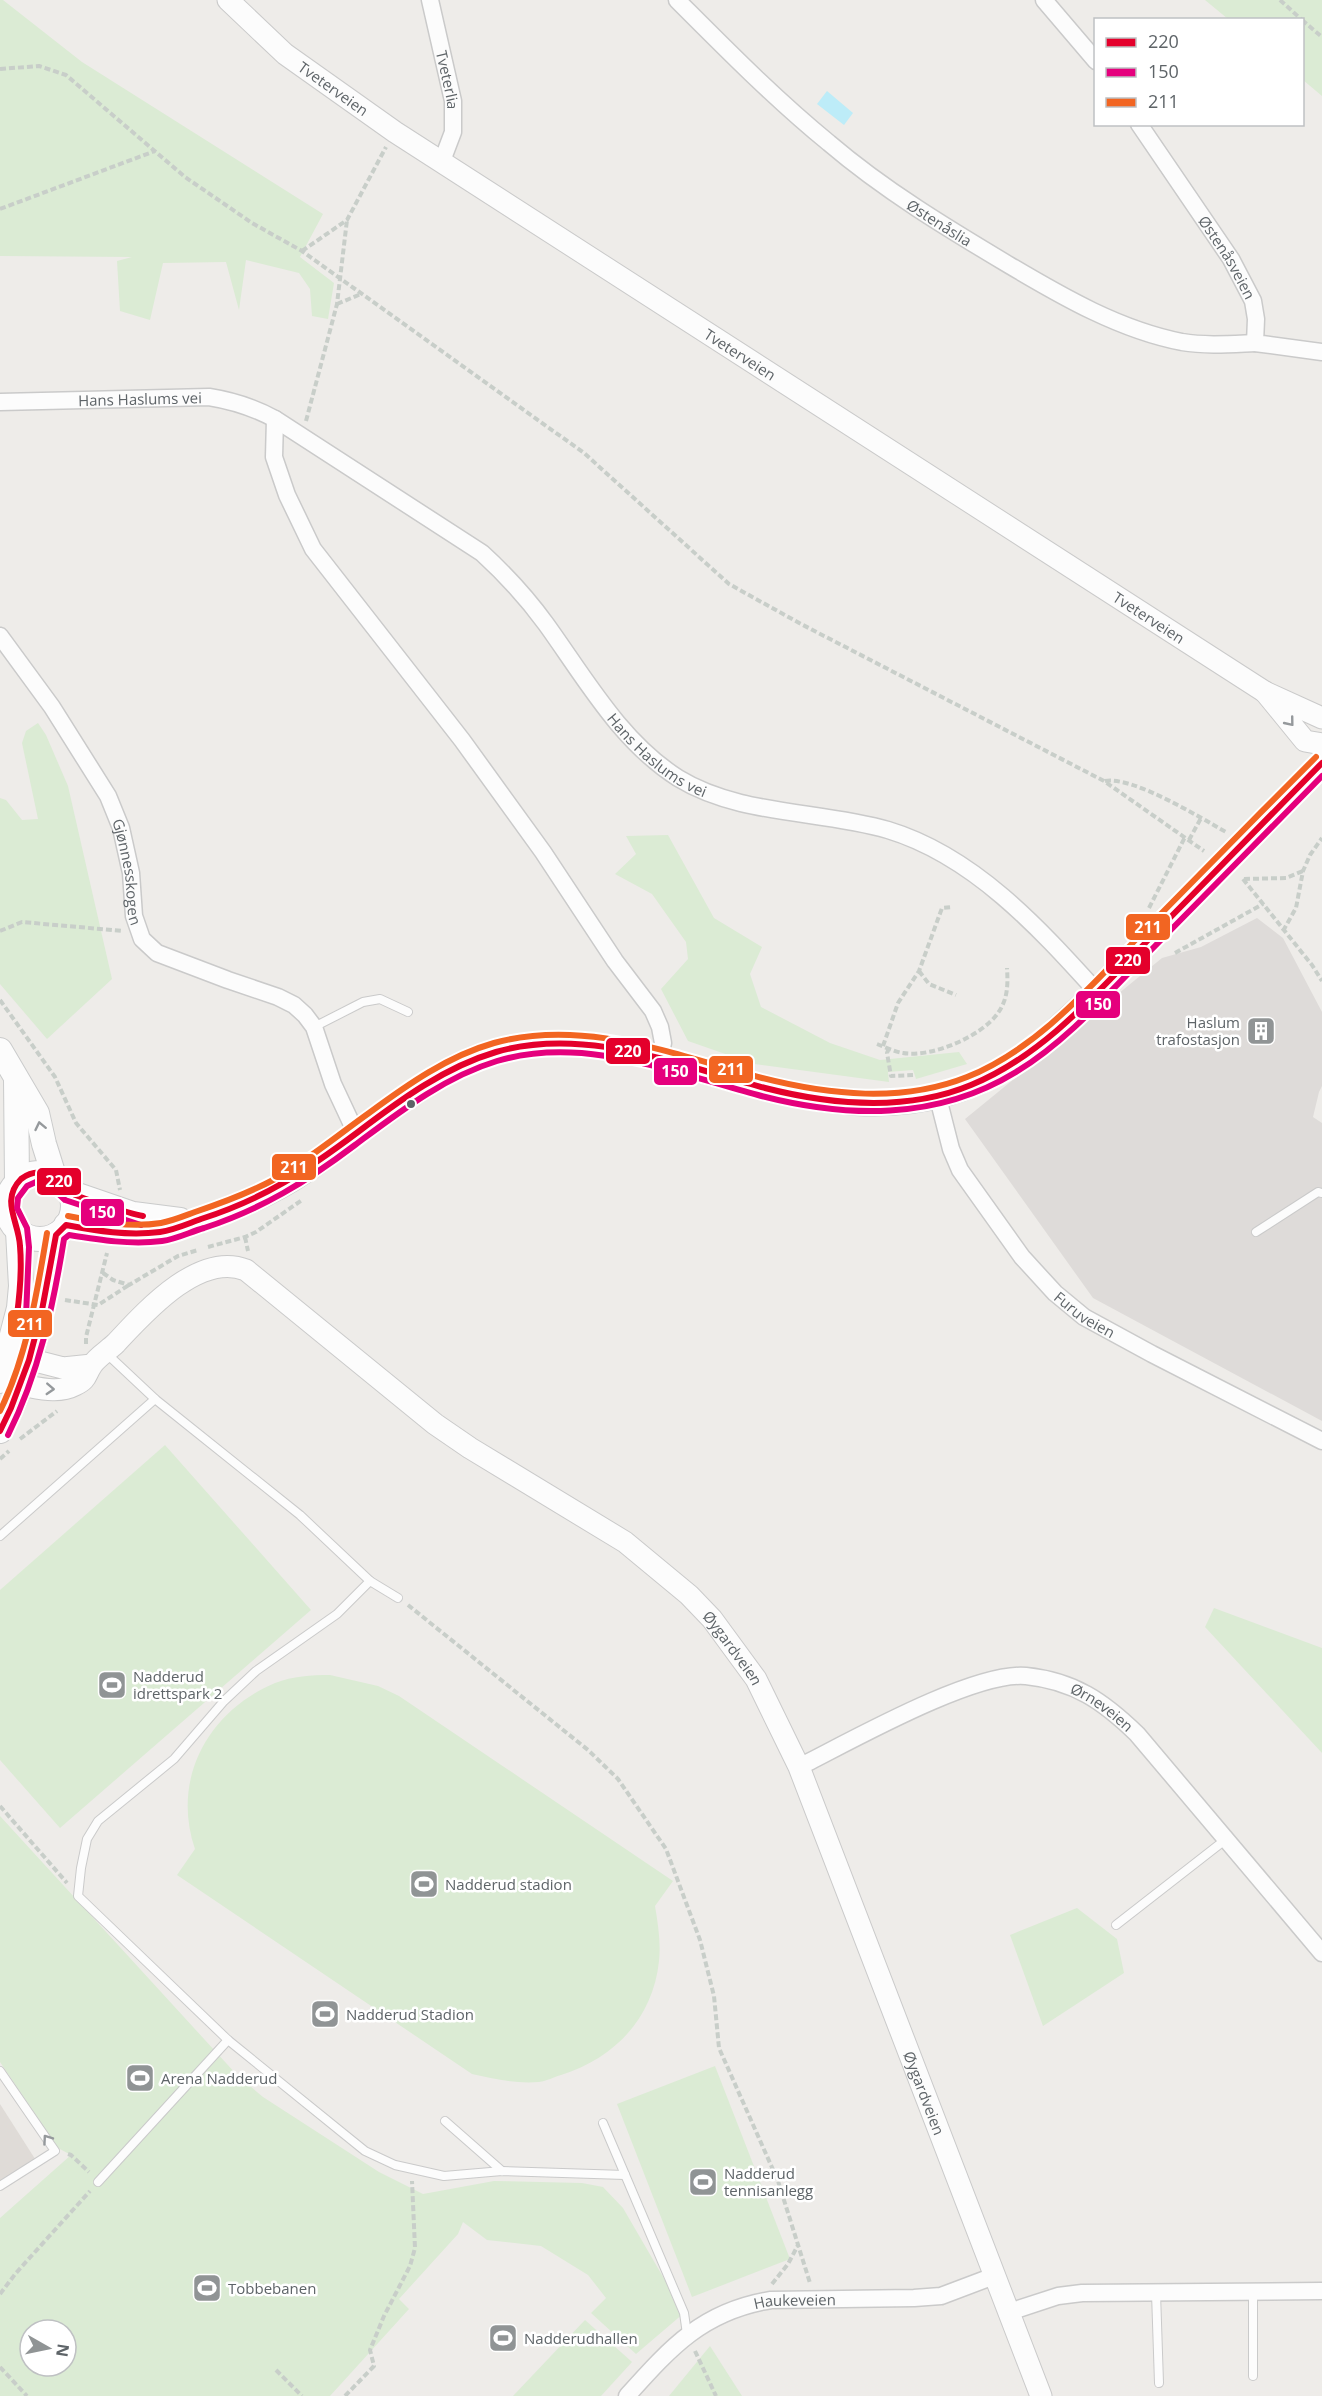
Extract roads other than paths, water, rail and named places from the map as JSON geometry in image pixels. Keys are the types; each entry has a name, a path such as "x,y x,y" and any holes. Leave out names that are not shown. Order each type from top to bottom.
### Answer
{"main road":[{"path":"194,1221 133,1214 35,1173 17,1182 7,1201 11,1222 18,1231 36,1239 61,1230 130,1234 167,1231 241,1206 284,1184 305,1171 355,1131 437,1076 482,1057 535,1044 581,1044 620,1048 745,1083 832,1102 878,1104 938,1098 1011,1065 1061,1025 1097,992 1322,763"},
{"path":"0,1050 31,1100 37,1113 44,1144 73,1203 71,1215 61,1230 13,1373 0,1431"},
{"path":"16,1079 17,1182"},
{"path":"13,1373 21,1286 18,1231"}],"street":[{"name":"Tveterveien","path":"228,0 285,54 395,132 1265,692 1322,718"},
{"name":"Tveterlia","path":"430,0 453,101 453,132 442,161"},
{"name":"Østenåslia","path":"677,0 731,54 830,144 931,218 1024,274 1080,306 1151,334 1184,342 1217,345 1255,343"},
{"path":"1044,0 1094,60"},
{"name":"Østenåsveien","path":"1140,126 1231,259 1253,301 1256,319 1255,343"},
{"path":"1255,343 1322,352"},
{"name":"Hans Haslums vei","path":"0,402 209,397 251,405 482,553 510,579 619,725 647,754 678,778 712,794 748,804 887,830 915,840 968,870 996,891 1048,938 1097,992"},
{"path":"275,419 274,457 286,495 313,549 462,740 543,852 615,961 653,1011 660,1027 663,1043 660,1058"},
{"name":"Gjønnesskogen","path":"0,636 52,707 108,796 121,828 131,873 134,916 142,939 158,953 279,997 294,1005 314,1027 333,1084 355,1131"},
{"name":"Tveterveien","path":"1265,692 1305,741 1322,744"},
{"name":"Furuveien","path":"938,1098 951,1149 960,1170 1022,1257 1055,1293 1094,1323 1322,1441"},
{"name":"Øygardveien","path":"13,1373 59,1390 75,1386 88,1377 94,1355 165,1295 203,1270 229,1265 246,1270 435,1424 470,1448 625,1542 689,1595 712,1619 756,1679 799,1767 1041,2396"},
{"name":"Ørneveien","path":"799,1767 920,1708 964,1689 1000,1677 1025,1676 1065,1683 1088,1694 1112,1710 1137,1734 1322,1953"},
{"name":"Haukeveien","path":"627,2396 658,2361 687,2334 725,2313 759,2302 815,2298 941,2296 994,2276"},
{"path":"1009,2312 1058,2296 1082,2293 1322,2291"}],"lane":[{"path":"314,1027 363,1002 380,999 408,1012"},
{"path":"1256,1232 1318,1192 1322,1193"},
{"path":"94,1355 155,1399 300,1515 370,1581 398,1598"},
{"path":"0,1536 155,1399"},
{"path":"370,1581 337,1614 256,1671 224,1701 174,1759 98,1821 87,1839 78,1896 228,2040 365,2151 396,2165 444,2176 502,2171 625,2175"},
{"path":"1116,1925 1225,1840"},
{"path":"98,2182 228,2040"},
{"path":"0,2071 55,2151 0,2186"},
{"path":"445,2121 502,2171"},
{"path":"603,2123 684,2313 687,2334"},
{"path":"1253,2292 1253,2376"},
{"path":"1156,2293 1159,2383"}],"water":[{"path":"827,91 853,113 844,125 817,104"}],"place":[{"name":"Haslum trafostasjon","path":"1261,1031"},
{"name":"Nadderud idrettspark 2","path":"112,1685"},
{"name":"Nadderud stadion","path":"424,1884"},
{"name":"Nadderud Stadion","path":"325,2014"},
{"name":"Arena Nadderud","path":"140,2078"},
{"name":"Nadderud tennisanlegg","path":"703,2182"},
{"name":"Tobbebanen","path":"207,2288"},
{"name":"Nadderudhallen","path":"503,2338"}]}
